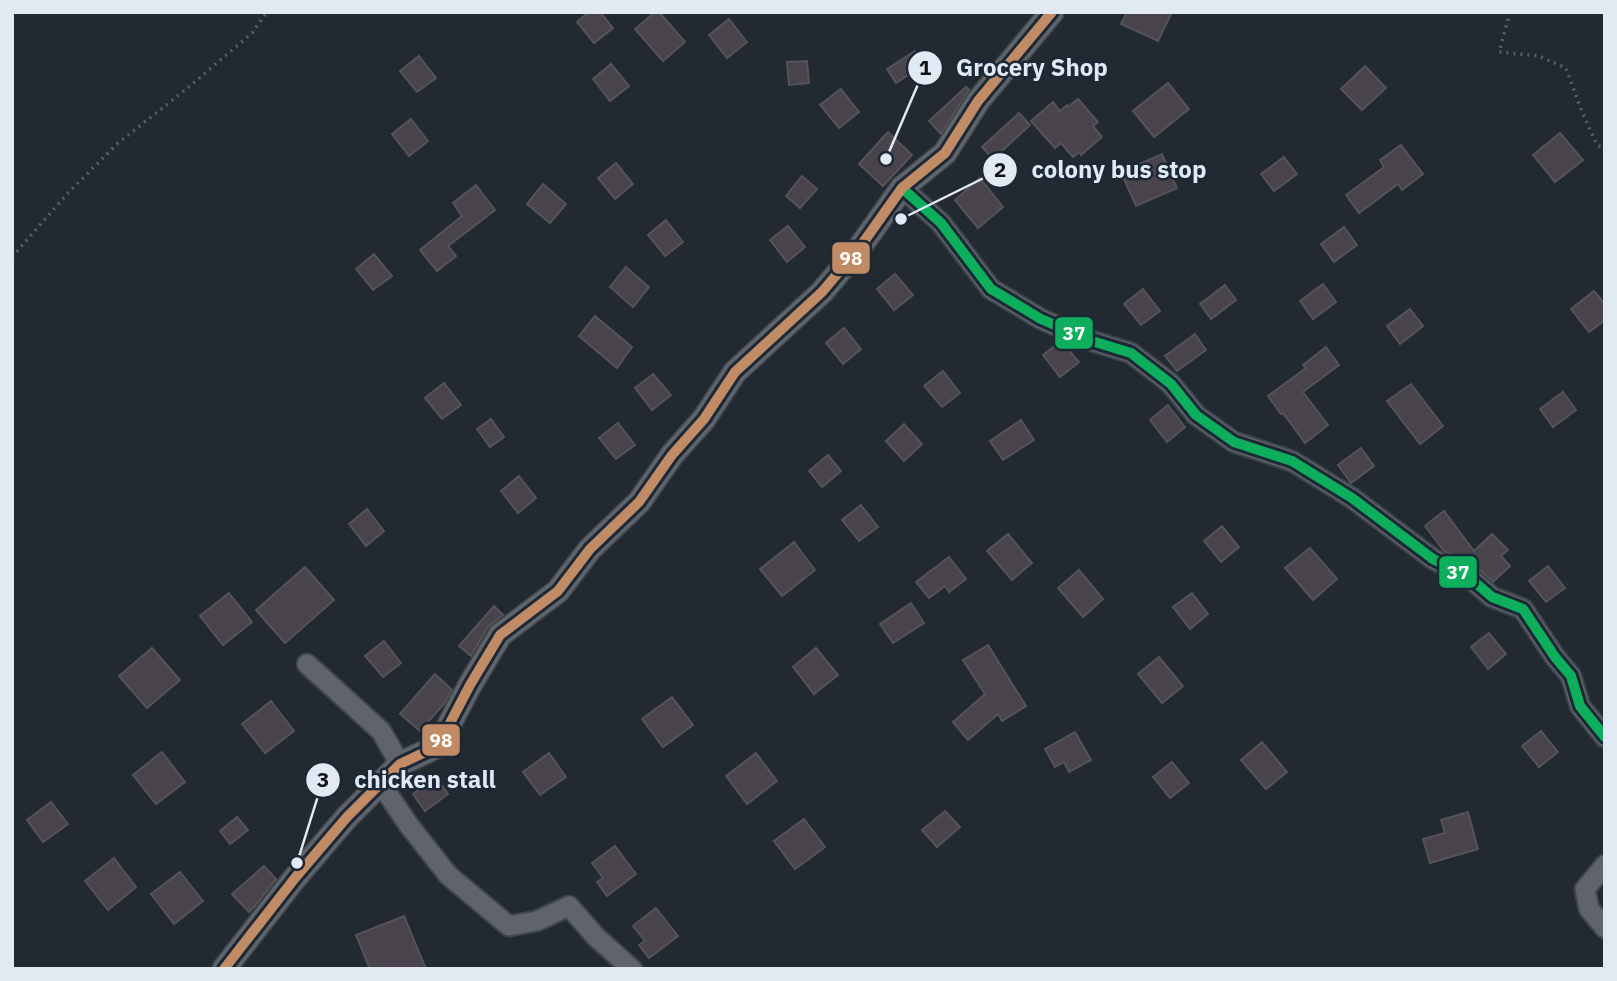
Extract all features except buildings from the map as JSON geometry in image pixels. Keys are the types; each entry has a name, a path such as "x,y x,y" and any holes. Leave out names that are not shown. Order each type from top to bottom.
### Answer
{"street":[{"path":"223,969 347,817 400,764 438,746 500,635 558,591 590,549 639,502 672,455 705,419 735,372 822,292 860,247 902,188 945,153 978,101 1052,12"},
{"path":"902,188 941,223 991,289 1041,319 1092,341 1131,353 1171,384 1196,415 1234,442 1292,461 1352,498 1433,558 1470,578 1492,597 1523,610 1571,676 1580,706 1605,737"},
{"path":"307,664 381,731 400,764"},
{"path":"381,784 448,875 509,926 537,921 569,906 596,937 632,969"},
{"path":"1605,865 1585,890 1589,909 1605,928"}],"path":[{"path":"12,257 67,194 117,144 251,33 267,12"},
{"path":"1510,12 1499,52 1539,56 1566,68 1597,145 1605,149"}],"transit line":[{"name":"98","path":"224,969 347,817 400,764 438,746 500,635 558,591 590,549 639,502 672,455 704,419 735,372 822,292 860,247 902,188 945,153 978,101 1052,12"},
{"name":"37","path":"902,188 941,223 991,289 1041,319 1092,341 1131,353 1171,384 1196,415 1234,442 1292,461 1352,498 1433,559 1470,578 1492,597 1523,609 1571,676 1580,706 1605,737"}],"place":[{"name":"Grocery Shop","path":"886,159"},
{"name":"colony bus stop","path":"901,219"},
{"name":"chicken stall","path":"297,863"}]}
